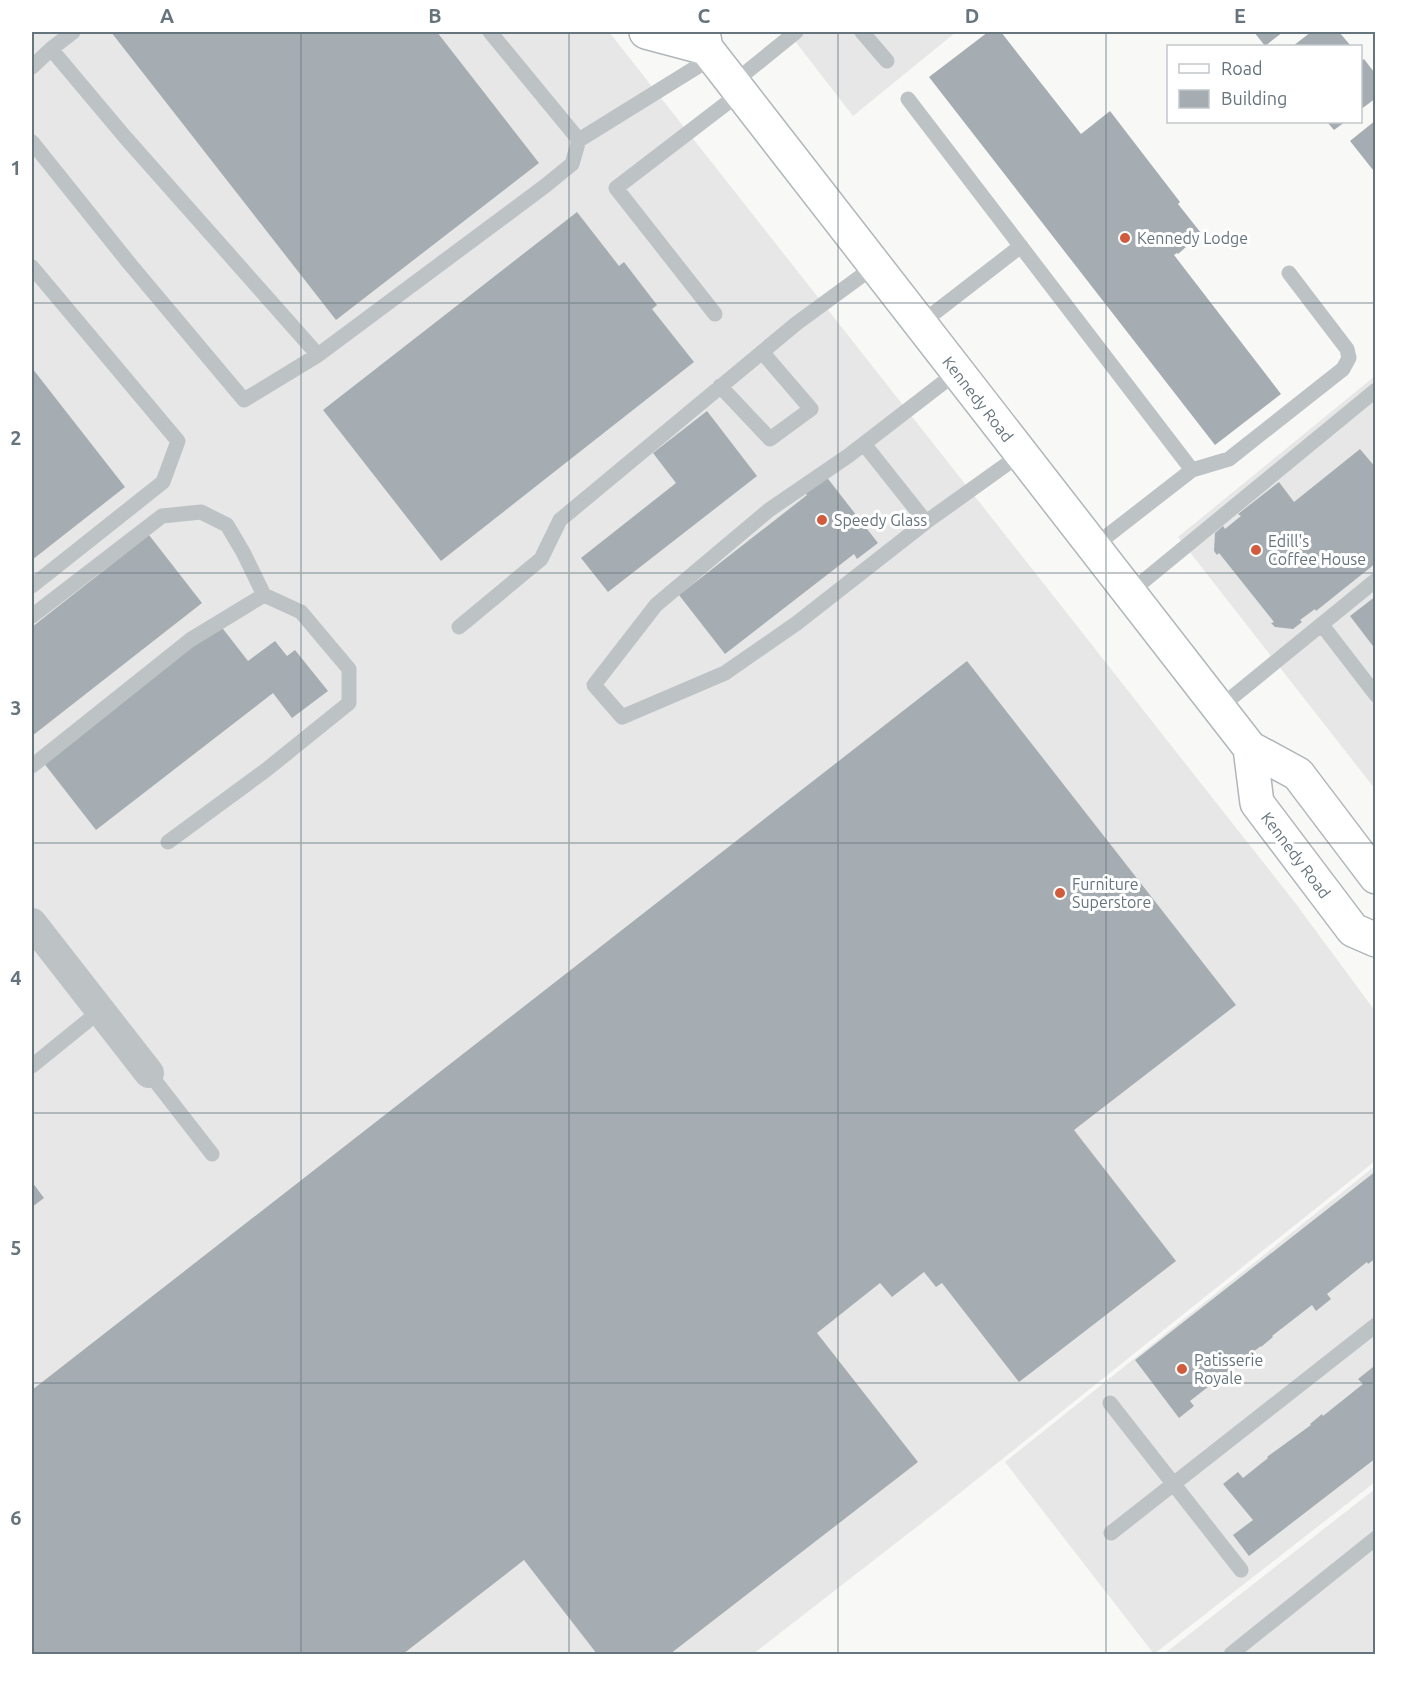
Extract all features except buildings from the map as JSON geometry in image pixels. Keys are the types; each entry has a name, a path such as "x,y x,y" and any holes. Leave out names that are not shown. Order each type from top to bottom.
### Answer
{"main road":[{"path":"646,32 707,46"},
{"name":"Kennedy Road","path":"707,46 737,88 1250,748 1298,774 1376,877"},
{"name":"Kennedy Road","path":"1250,748 1257,803 1353,930 1376,940"}],"street":[{"path":"32,923 149,1073"}],"lane":[{"path":"32,67 73,32"},
{"path":"490,32 579,140"},
{"path":"715,314 616,188 737,88 796,32"},
{"path":"862,32 887,61"},
{"path":"32,142 129,263 244,400 318,355 545,186 572,164 579,140 707,46"},
{"path":"51,49 125,137 318,355"},
{"path":"908,99 1192,470"},
{"path":"920,324 1021,246"},
{"path":"459,627 542,559 560,520 796,324 875,266"},
{"path":"32,267 178,441 163,482 32,585"},
{"path":"1093,546 1192,470 1229,459 1342,369 1349,358 1347,349 1289,273"},
{"path":"720,387 770,439 811,409 762,352"},
{"path":"957,372 864,444 769,510 656,605 594,685 622,717 725,673 797,623 926,522 1021,454"},
{"path":"1129,593 1376,390"},
{"path":"864,444 926,522"},
{"path":"32,616 162,516 201,512 227,525 264,595 301,612 349,669 349,703 266,770 168,842"},
{"path":"1219,708 1376,580"},
{"path":"32,766 190,640 264,595"},
{"path":"1322,624 1376,695"},
{"path":"32,1065 101,1010"},
{"path":"149,1073 212,1154"},
{"path":"1111,1533 1376,1325"},
{"path":"1110,1403 1241,1569"},
{"path":"1231,1654 1376,1538"}],"shaded area":[{"path":"32,32 609,32 1296,904 1375,1011 1375,1161 941,1508 753,1654 32,1654"},
{"path":"788,32 956,32 853,116"},
{"path":"1375,376 1375,789 1178,537"},
{"path":"1375,1166 1375,1482 1154,1654 1005,1462"},
{"path":"1375,1489 1375,1654 1164,1654"}],"place":[{"name":"Kennedy Lodge","path":"1125,238"},
{"name":"Speedy Glass","path":"822,520"},
{"name":"Edill's Coffee House","path":"1256,550"},
{"name":"Furniture Superstore","path":"1060,893"},
{"name":"Patisserie Royale","path":"1182,1369"}]}
